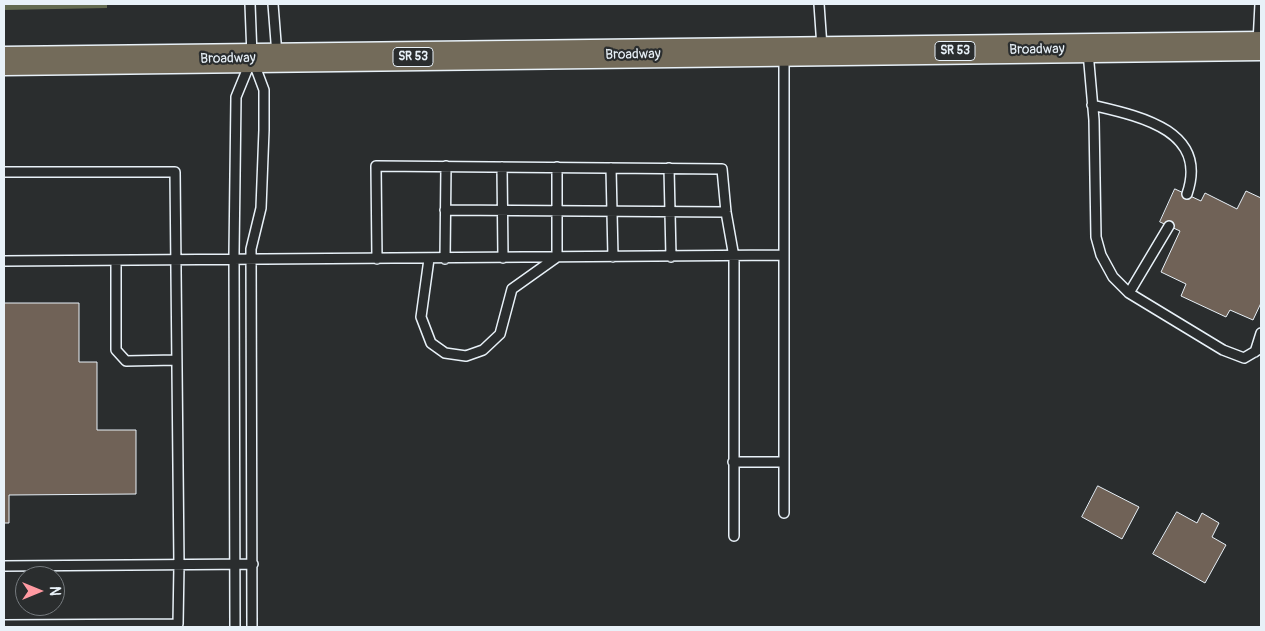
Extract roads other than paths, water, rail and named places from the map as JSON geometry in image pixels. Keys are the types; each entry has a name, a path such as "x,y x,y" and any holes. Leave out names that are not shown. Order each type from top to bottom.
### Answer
{"main road":[{"name":"Broadway","path":"4,61 823,53 1260,46"}],"lane":[{"path":"250,4 264,58"},
{"path":"252,627 251,249 261,208 264,58 273,4"},
{"path":"819,4 823,53"},
{"path":"1260,4 1260,46"},
{"path":"1087,49 1092,105 1096,237 1101,256 1113,277 1129,293 1223,350 1244,358 1258,350 1261,333"},
{"path":"784,53 784,513"},
{"path":"235,627 234,260 236,97 264,58"},
{"path":"1092,105 1150,121 1168,129 1184,147 1190,164 1192,180 1187,194"},
{"path":"377,259 376,166 722,169 726,212 734,257 734,536"},
{"path":"445,259 446,166"},
{"path":"502,167 504,211 503,258"},
{"path":"556,257 557,167"},
{"path":"611,168 613,257"},
{"path":"669,168 671,257"},
{"path":"4,172 175,172 179,565 178,624 4,625"},
{"path":"445,210 726,212"},
{"path":"1129,293 1170,226"},
{"path":"4,261 734,257 784,255"},
{"path":"429,259 421,317 431,343 445,353 466,356 484,350 500,334 512,288 556,257"},
{"path":"116,260 116,350 126,361 176,360"},
{"path":"733,462 784,462"},
{"path":"4,566 253,564"}]}
